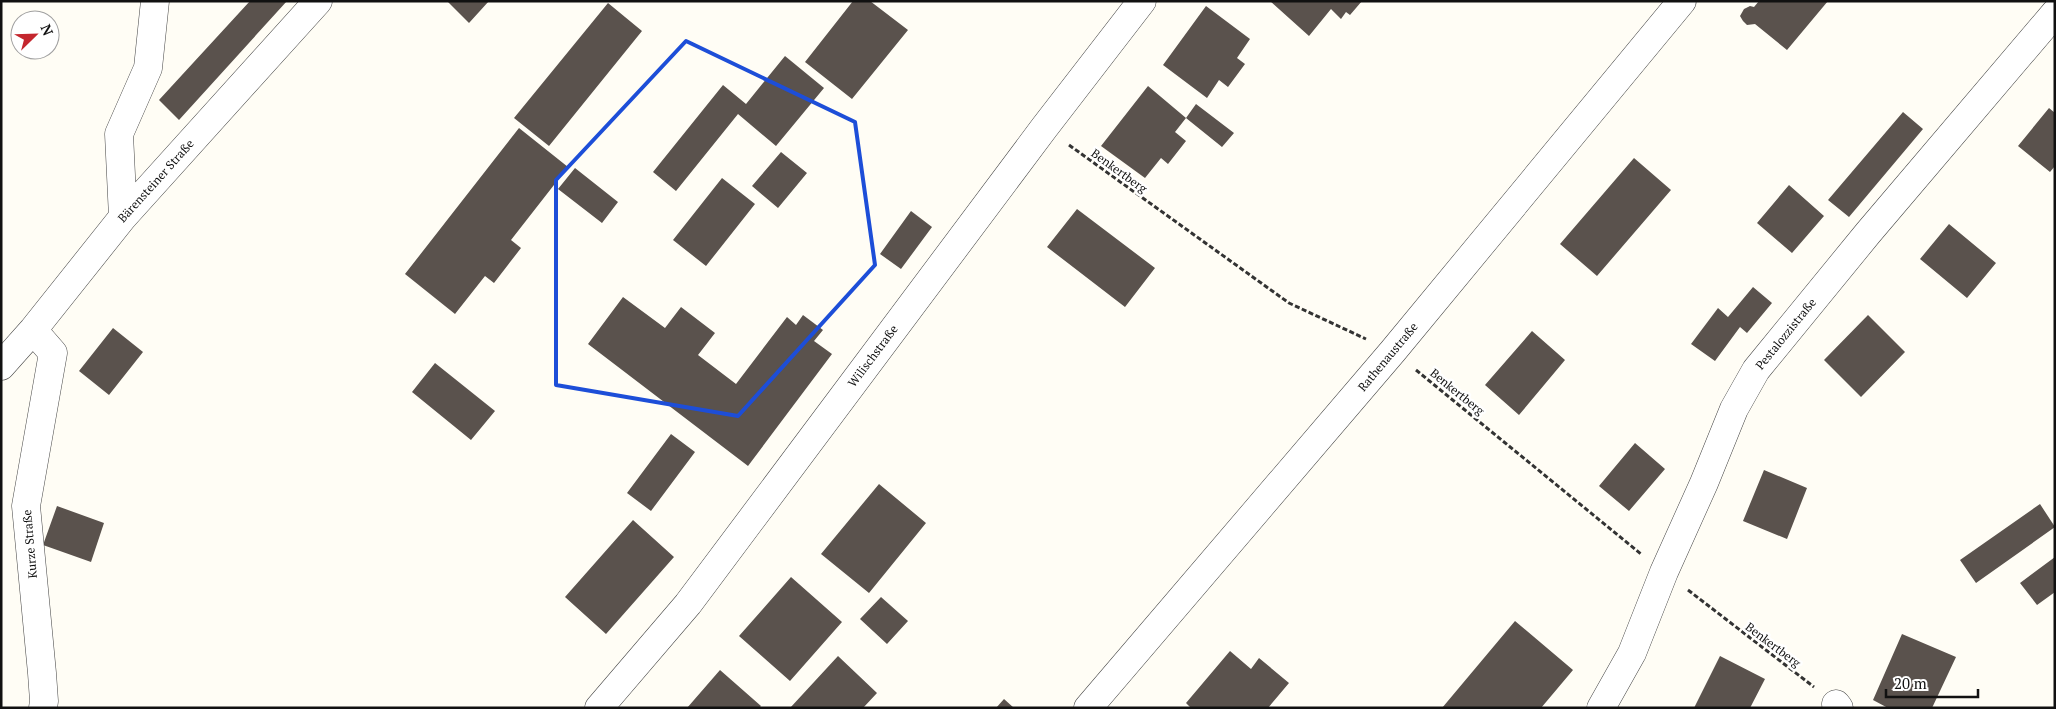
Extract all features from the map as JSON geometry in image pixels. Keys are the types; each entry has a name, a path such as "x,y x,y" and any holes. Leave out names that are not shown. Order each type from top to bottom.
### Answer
{"street":[{"path":"123,217 119,134 148,68 155,1"},
{"name":"Bärensteiner Straße","path":"1,366 34,330 123,217 318,1"},
{"name":"Wilischstraße","path":"599,708 688,604 1044,128 1142,1"},
{"name":"Rathenaustraße","path":"1088,708 1393,351 1682,1"},
{"name":"Pestalozzistraße","path":"1601,708 1632,653 1664,572 1704,483 1734,409 1756,370 1868,233 2055,12"},
{"name":"Kurze Straße","path":"34,330 53,352 26,506 42,672 43,708"}],"path":[{"name":"Benkertberg","path":"1044,128 1289,303 1393,351 1664,572 1838,706"}],"highlighted area":[{"path":"686,41 855,122 875,265 738,416 556,385 556,180"}],"building":[{"path":"250,1 287,1 179,120 159,100"},
{"path":"447,1 489,1 469,23"},
{"path":"853,1 870,1 908,30 852,99 805,62"},
{"path":"1270,1 1362,1 1350,15 1346,12 1341,19 1331,9 1309,36"},
{"path":"1759,1 1828,1 1787,50 1755,24 1747,25 1740,16 1744,9 1750,6 1754,7"},
{"path":"608,3 642,31 549,146 514,118"},
{"path":"1206,6 1250,39 1237,58 1245,64 1228,87 1219,80 1207,98 1163,65"},
{"path":"785,56 824,88 776,146 738,114 676,191 653,172 723,85 746,104"},
{"path":"1148,86 1186,118 1175,132 1186,141 1168,164 1161,158 1145,178 1101,146"},
{"path":"1196,104 1234,133 1222,147 1186,118"},
{"path":"2049,108 2055,113 2055,166 2050,172 2018,146"},
{"path":"1903,112 1923,129 1849,217 1828,200"},
{"path":"519,128 568,167 511,240 521,248 494,283 485,276 455,314 405,274"},
{"path":"781,152 807,173 778,208 752,186"},
{"path":"1634,158 1671,190 1597,276 1560,244"},
{"path":"575,168 618,202 602,223 558,189"},
{"path":"722,178 755,204 706,266 673,240"},
{"path":"1789,185 1824,216 1792,253 1757,223"},
{"path":"1077,209 1155,268 1125,307 1047,247"},
{"path":"911,211 932,227 901,269 880,254"},
{"path":"1949,224 1996,263 1967,298 1920,259"},
{"path":"1753,287 1772,303 1747,333 1740,327 1715,361 1691,344 1718,308 1728,317"},
{"path":"623,297 665,328 681,307 715,333 698,355 736,384 787,317 796,325 803,315 823,330 814,341 832,354 748,466 588,344"},
{"path":"1868,315 1905,352 1861,397 1824,360"},
{"path":"113,328 143,352 109,395 79,371"},
{"path":"1532,331 1565,360 1519,415 1485,385"},
{"path":"435,363 495,411 471,440 412,392"},
{"path":"671,434 695,452 651,511 627,493"},
{"path":"1635,443 1665,469 1629,511 1599,486"},
{"path":"1764,470 1807,488 1787,539 1743,521"},
{"path":"879,484 926,523 869,593 821,554"},
{"path":"2040,504 2055,527 1976,583 1960,560"},
{"path":"57,506 104,523 91,562 43,545"},
{"path":"633,520 674,557 606,634 565,597"},
{"path":"2055,557 2055,592 2037,605 2020,583"},
{"path":"791,577 842,622 790,681 739,636"},
{"path":"881,597 908,621 887,644 860,619"},
{"path":"1515,621 1573,670 1541,708 1442,708"},
{"path":"1902,634 1956,657 1932,708 1888,708 1873,700"},
{"path":"1230,651 1251,669 1259,658 1289,683 1268,708 1191,708 1186,703"},
{"path":"838,656 877,693 863,708 790,708"},
{"path":"1720,656 1765,679 1750,708 1694,708"},
{"path":"720,670 761,706 759,708 687,708"},
{"path":"1004,699 1014,708 996,708"}]}
